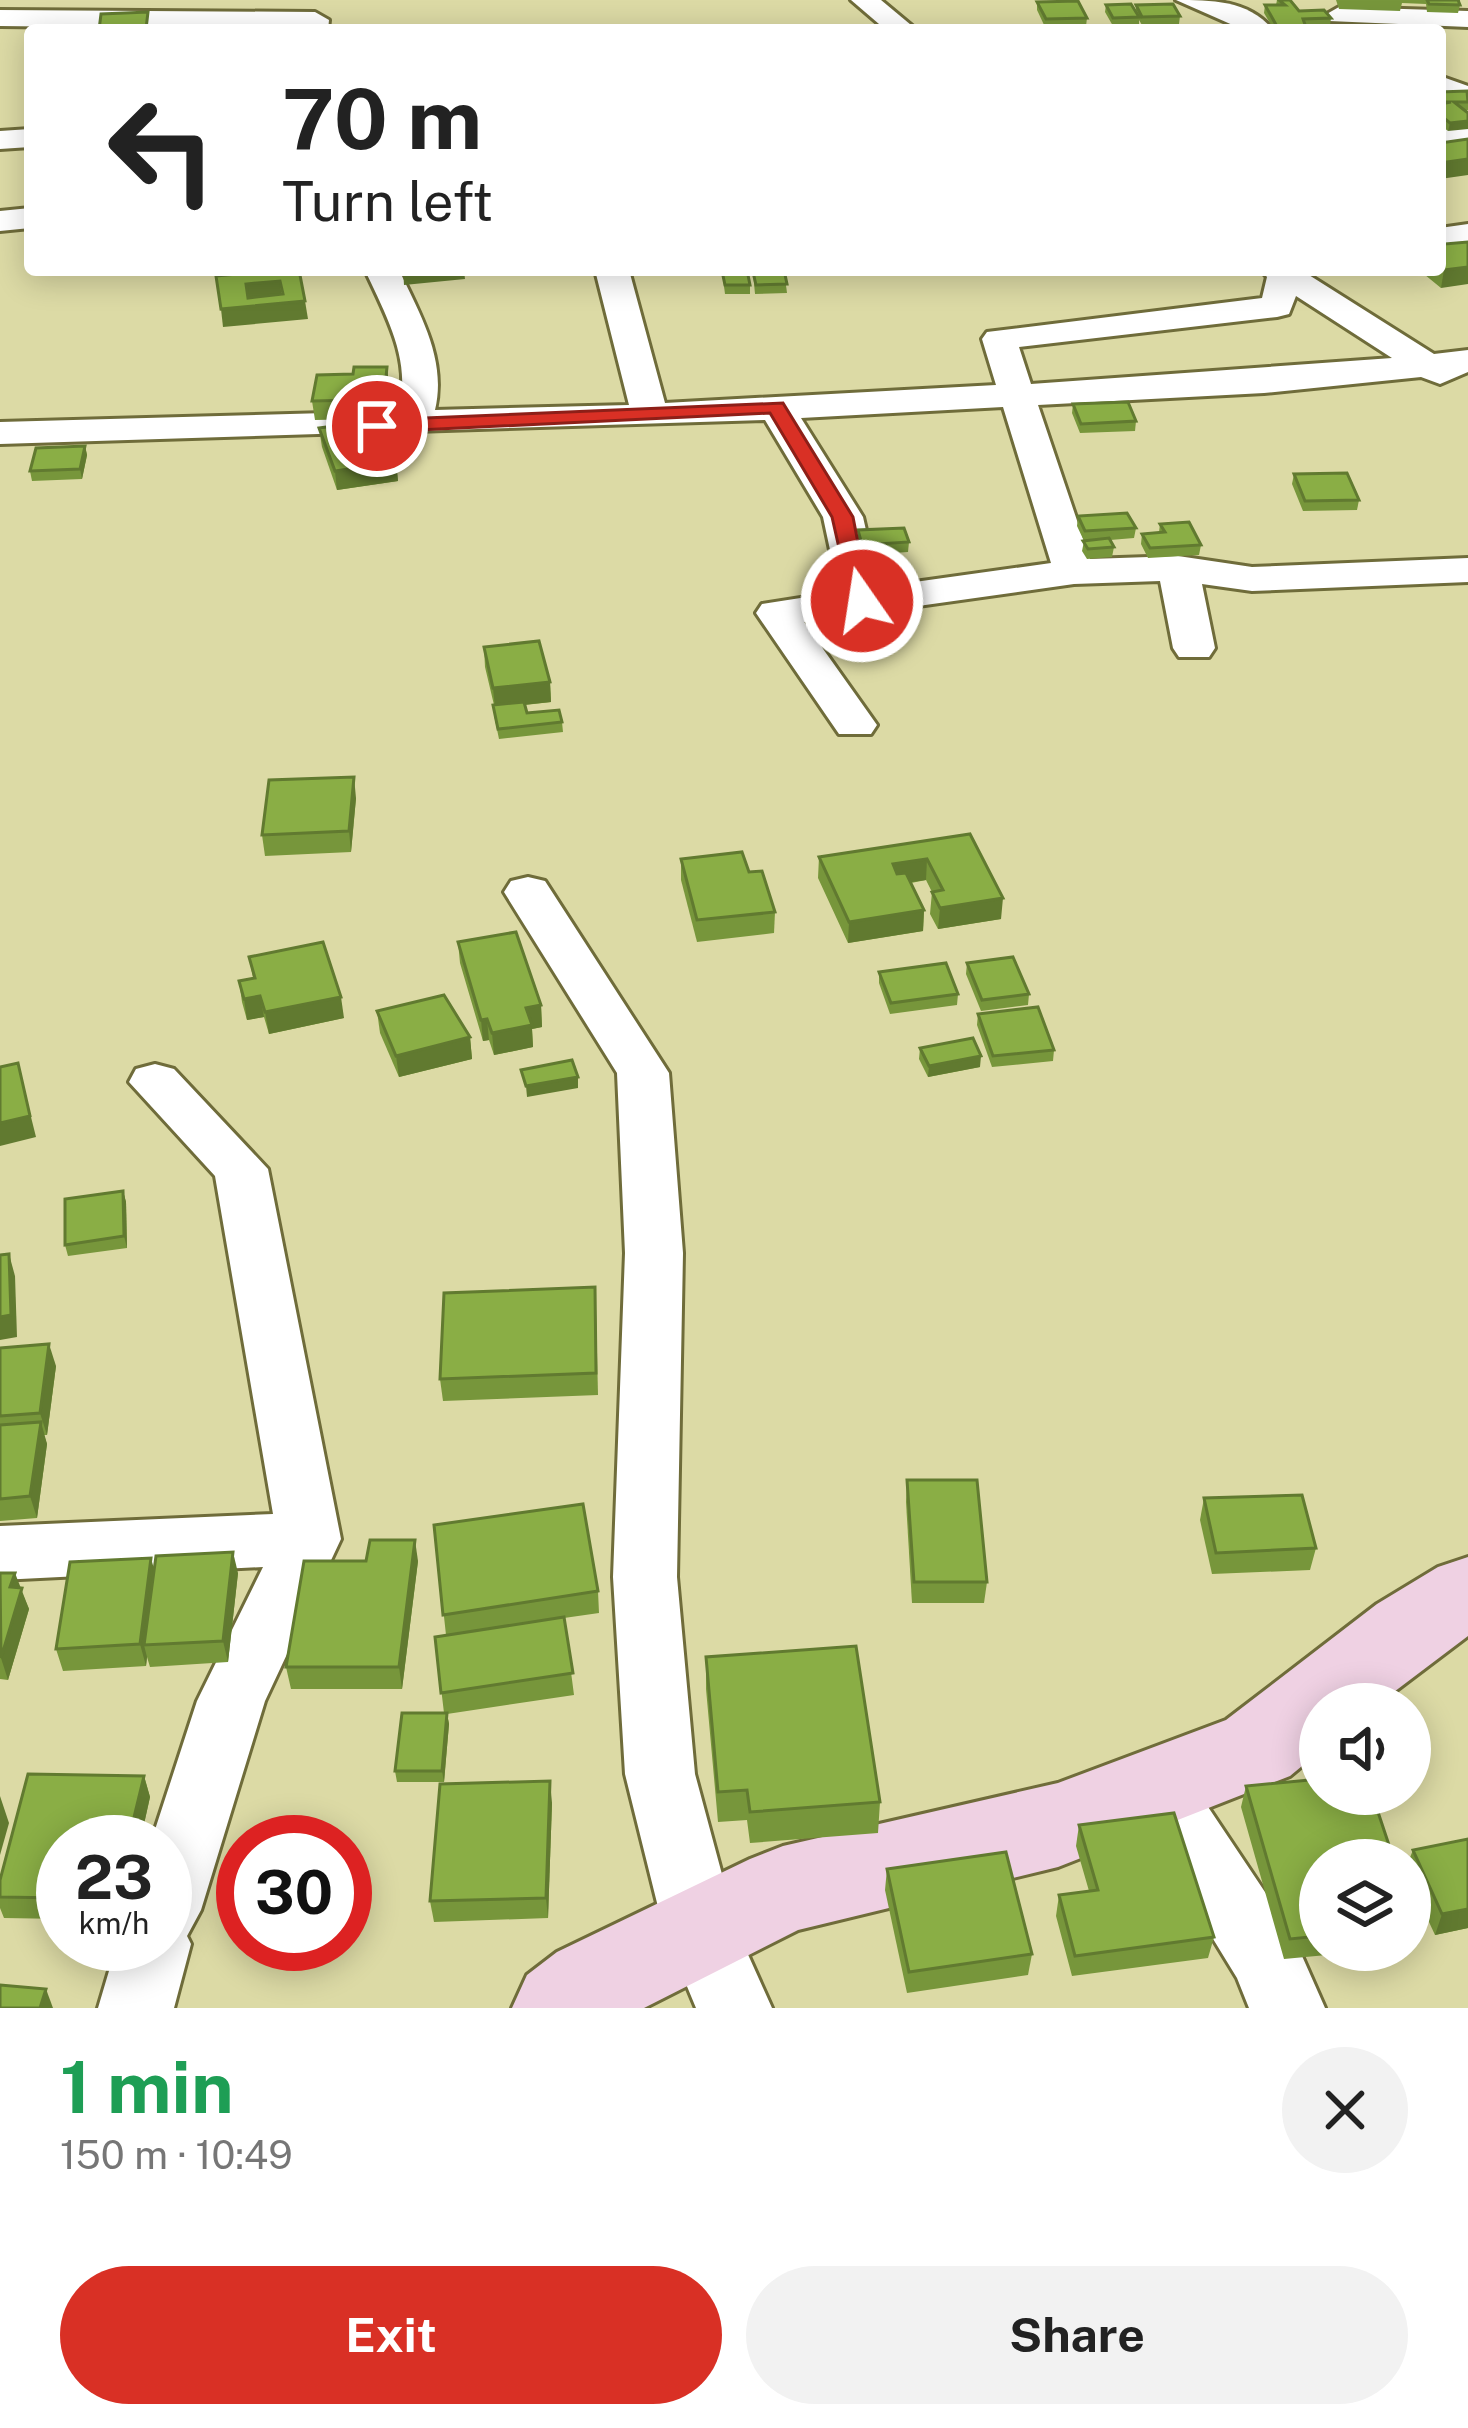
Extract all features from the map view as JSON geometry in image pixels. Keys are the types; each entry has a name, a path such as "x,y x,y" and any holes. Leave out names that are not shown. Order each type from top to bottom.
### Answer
{"street":[{"path":"864,0 895,24"},
{"path":"1189,0 1254,24"},
{"path":"1338,15 1468,20"},
{"path":"0,18 315,20 315,24"},
{"path":"385,276 420,354 422,404 412,424"},
{"path":"614,276 650,415"},
{"path":"1074,572 998,339 1277,307 1281,276"},
{"path":"1288,276 1451,364 1468,396"},
{"path":"0,433 650,415 1451,364"},
{"path":"776,407 843,517 862,601"},
{"path":"1178,568 1194,648"},
{"path":"855,725 777,613 1074,572 1178,568 1252,579 1468,570"},
{"path":"529,892 643,1073 654,1253 645,1577 660,1774 718,1969"},
{"path":"155,1082 241,1169 309,1539 231,1701 192,1824"},
{"path":"0,1553 309,1539"},
{"path":"561,2008 591,1985 718,1969 783,1890 1058,1825 1258,1748 1407,1630 1468,1592"},
{"path":"1155,1787 1265,1956 1286,2008"},
{"path":"136,2008 146,1971"}],"building":[{"path":"1279,0 1290,0 1299,11 1324,10 1331,18 1276,24 1265,5 1285,5"},
{"path":"1427,0 1458,0 1460,5 1429,4"},
{"path":"1078,1 1087,18 1046,19 1037,2"},
{"path":"1131,4 1139,17 1113,18 1106,5"},
{"path":"1173,4 1180,16 1142,17 1136,5"},
{"path":"148,12 147,24 100,24 101,14"},
{"path":"1467,91 1468,102 1454,102 1468,113 1468,121 1446,120 1446,103 1451,102 1446,102 1446,92"},
{"path":"1468,139 1468,159 1446,162 1446,142"},
{"path":"1468,242 1468,267 1446,270 1446,244"},
{"path":"216,276 300,276 305,301 221,309","holes":["280,281 283,294 248,298 246,284"]},
{"path":"723,276 748,276 750,285 725,285"},
{"path":"754,276 785,276 787,284 756,285"},
{"path":"354,367 387,367 385,387 362,387 360,400 312,401 317,375 353,374"},
{"path":"1128,402 1136,421 1081,424 1073,404"},
{"path":"379,420 396,462 335,471 319,428"},
{"path":"85,446 80,469 30,471 36,448"},
{"path":"1347,473 1359,500 1305,501 1294,474"},
{"path":"1127,513 1136,528 1085,531 1078,516"},
{"path":"1189,522 1201,545 1150,548 1142,534 1165,532 1160,524"},
{"path":"904,528 909,542 862,545 858,530"},
{"path":"1109,538 1114,547 1088,549 1083,541"},
{"path":"539,641 550,682 493,688 484,647"},
{"path":"524,702 527,713 559,710 562,722 498,729 493,705"},
{"path":"354,777 349,831 262,835 269,780"},
{"path":"970,834 1003,898 940,908 932,892 943,890 927,859 893,864 897,874 906,873 924,910 849,922 819,857"},
{"path":"742,852 749,872 762,871 775,912 697,920 681,859"},
{"path":"516,932 541,1005 526,1008 532,1025 492,1033 487,1019 481,1020 458,942"},
{"path":"323,942 341,997 265,1012 260,996 244,999 239,981 255,978 249,957"},
{"path":"1013,957 1029,994 982,1000 967,963"},
{"path":"946,963 958,994 891,1003 879,972"},
{"path":"444,995 470,1037 396,1056 377,1011"},
{"path":"1038,1007 1054,1050 993,1056 978,1014"},
{"path":"973,1038 981,1056 929,1066 920,1048"},
{"path":"572,1060 578,1077 526,1086 521,1070"},
{"path":"18,1063 30,1116 0,1123 0,1067"},
{"path":"123,1191 124,1236 65,1245 65,1199"},
{"path":"9,1254 11,1315 0,1317 0,1255"},
{"path":"595,1287 596,1373 440,1379 444,1293"},
{"path":"49,1344 40,1413 0,1416 0,1348"},
{"path":"41,1422 30,1496 0,1499 0,1425"},
{"path":"907,1480 977,1480 987,1582 914,1582"},
{"path":"1302,1495 1316,1548 1216,1553 1204,1498"},
{"path":"583,1504 598,1591 443,1615 434,1525"},
{"path":"370,1540 415,1540 399,1667 286,1667 304,1561 366,1561"},
{"path":"233,1552 223,1641 144,1645 156,1556"},
{"path":"151,1558 140,1644 56,1649 70,1562"},
{"path":"0,1573 15,1573 10,1587 22,1588 1,1658"},
{"path":"564,1617 573,1673 441,1693 435,1637"},
{"path":"856,1646 880,1802 750,1812 747,1790 718,1792 706,1657"},
{"path":"402,1713 447,1713 442,1771 395,1771"},
{"path":"28,1774 144,1776 135,1815 36,1815 36,1898 0,1897 0,1880"},
{"path":"550,1781 546,1898 430,1901 440,1784"},
{"path":"1299,1781 1299,1815 1379,1815 1387,1839 1299,1839 1299,1938 1290,1939 1246,1786"},
{"path":"1174,1813 1214,1937 1075,1956 1059,1895 1098,1890 1079,1825"},
{"path":"1468,1839 1468,1909 1442,1914 1431,1890 1431,1846"},
{"path":"1006,1852 1032,1954 909,1972 887,1869"},
{"path":"0,1985 46,1989 40,2008 0,2008"}],"route":[{"path":"377,426 776,407 843,517 862,601"}]}
